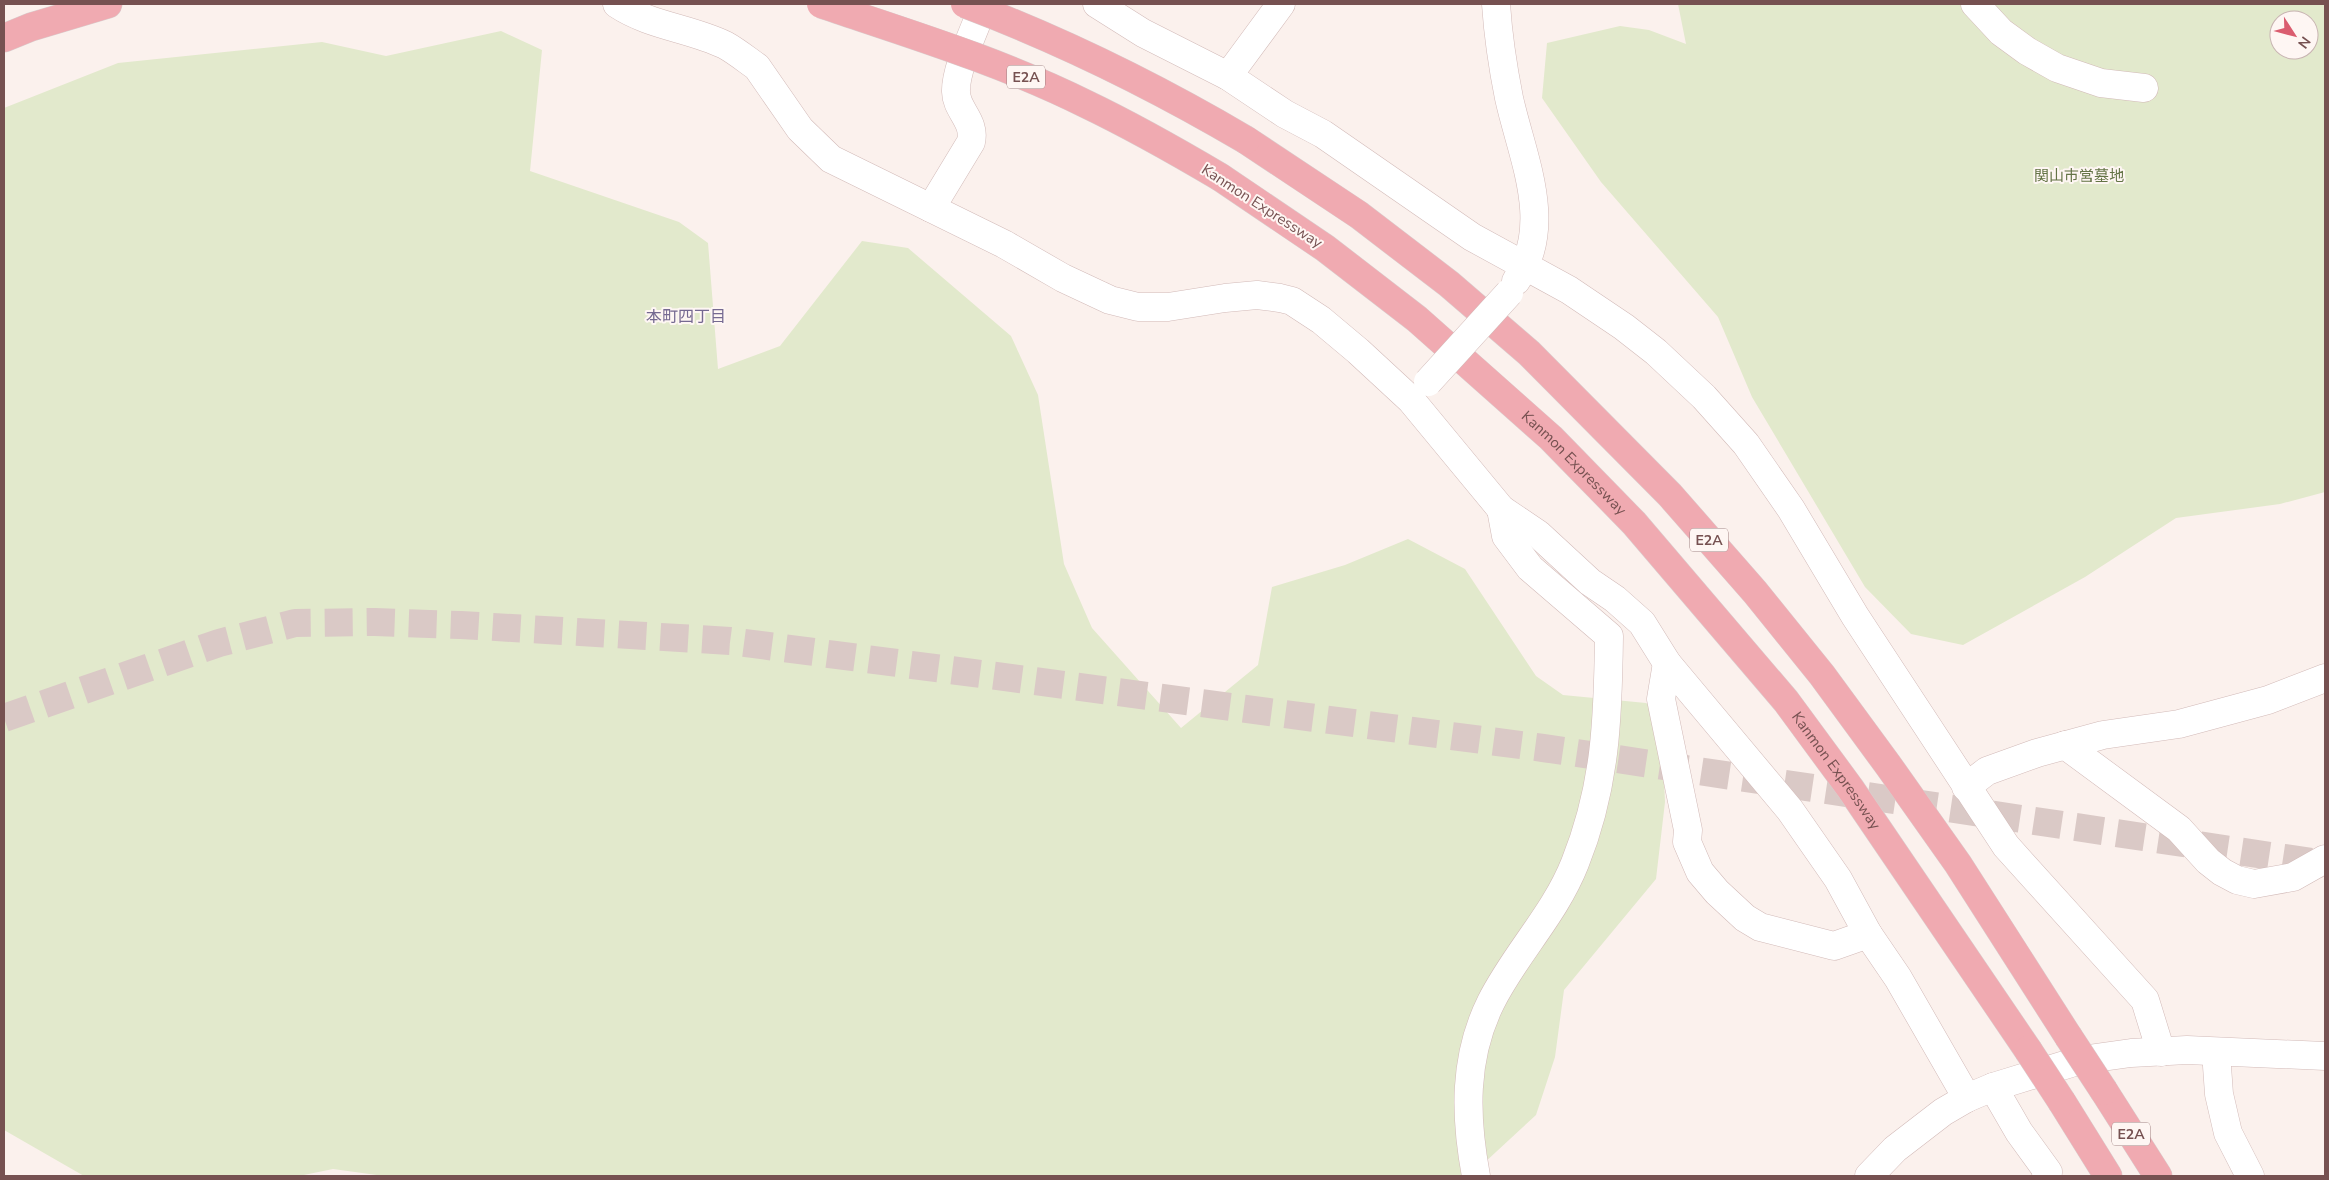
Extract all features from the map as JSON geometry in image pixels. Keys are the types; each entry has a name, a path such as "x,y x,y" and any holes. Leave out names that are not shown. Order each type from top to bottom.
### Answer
{"highway":[{"path":"4,38 31,27 108,4"},
{"name":"Kanmon Expressway","path":"821,4 906,32 1042,84 1085,103 1160,142 1220,177 1325,248 1417,319 1551,438 1634,523 1786,701 1861,804 2028,1050 2108,1176"},
{"name":"E2A","path":"965,4 1025,27 1107,64 1184,104 1246,140 1359,215 1449,284 1541,365 1670,495 1755,592 1822,675 1958,864 2158,1176"}],"street":[{"path":"616,4 644,19 725,45 757,67 779,102 800,129 831,159 1004,244 1063,278 1110,300 1138,307 1168,307 1257,295 1292,301 1419,391 1501,509 1538,534 1590,582 1642,623 1667,663 1790,810 1838,879 1868,934 1898,978 1967,1098"},
{"path":"931,208 971,142 973,133 955,94 958,76 984,4"},
{"path":"1097,4 1143,33 1228,76 1286,114 1323,134 1472,237 1568,290 1624,327 1656,352 1704,396 1746,444 1791,509 1855,616 2006,846 2145,1000 2161,1052"},
{"path":"1228,76 1281,4"},
{"path":"1419,391 1509,293 1527,266 1532,243 1534,193 1509,96 1496,4"},
{"path":"1975,4 2001,32 2027,51 2057,68 2101,83 2144,88"},
{"path":"1476,1176 1467,1114 1472,1058 1480,1030 1490,1003 1556,900 1574,865 1593,809 1604,753 1608,716 1609,636 1530,568 1506,536 1501,509"},
{"path":"1667,663 1661,698 1688,830 1687,842 1700,872 1738,912 1760,927 1777,933 1834,946 1868,934"},
{"path":"1966,787 1987,771 2065,745 2103,735 2179,724 2268,700 2325,678"},
{"path":"2065,745 2179,829 2208,861 2222,872 2237,880 2254,884 2293,877 2325,859"},
{"path":"1869,1176 1895,1149 1943,1112 1967,1098 2081,1060 2130,1053 2188,1050 2325,1056"},
{"path":"2216,1052 2220,1094 2228,1133 2250,1176"},
{"path":"1993,1088 2019,1132 2048,1172 2046,1176"}],"green space":[{"name":"関山市営墓地","path":"1678,4 2325,4 2325,492 2280,504 2176,518 2085,577 1963,645 1911,634 1865,587 1752,397 1718,317 1601,182 1542,98 1547,43 1620,26 1649,30 1686,44"},
{"path":"501,31 542,50 530,171 679,222 708,243 718,369 780,346 862,241 908,248 1011,336 1038,395 1064,564 1092,628 1181,728 1258,665 1272,587 1345,565 1408,539 1465,569 1536,676 1563,695 1646,703 1661,712 1665,802 1656,879 1564,990 1555,1057 1536,1115 1470,1176 384,1176 333,1169 299,1176 84,1176 4,1130 4,108 118,63 322,42 386,56"}],"tunnel":[{"path":"4,718 219,643 295,623 375,622 461,625 730,641 1543,748 2325,864"}],"district":[{"name":"本町四丁目","path":"686,316"}]}
